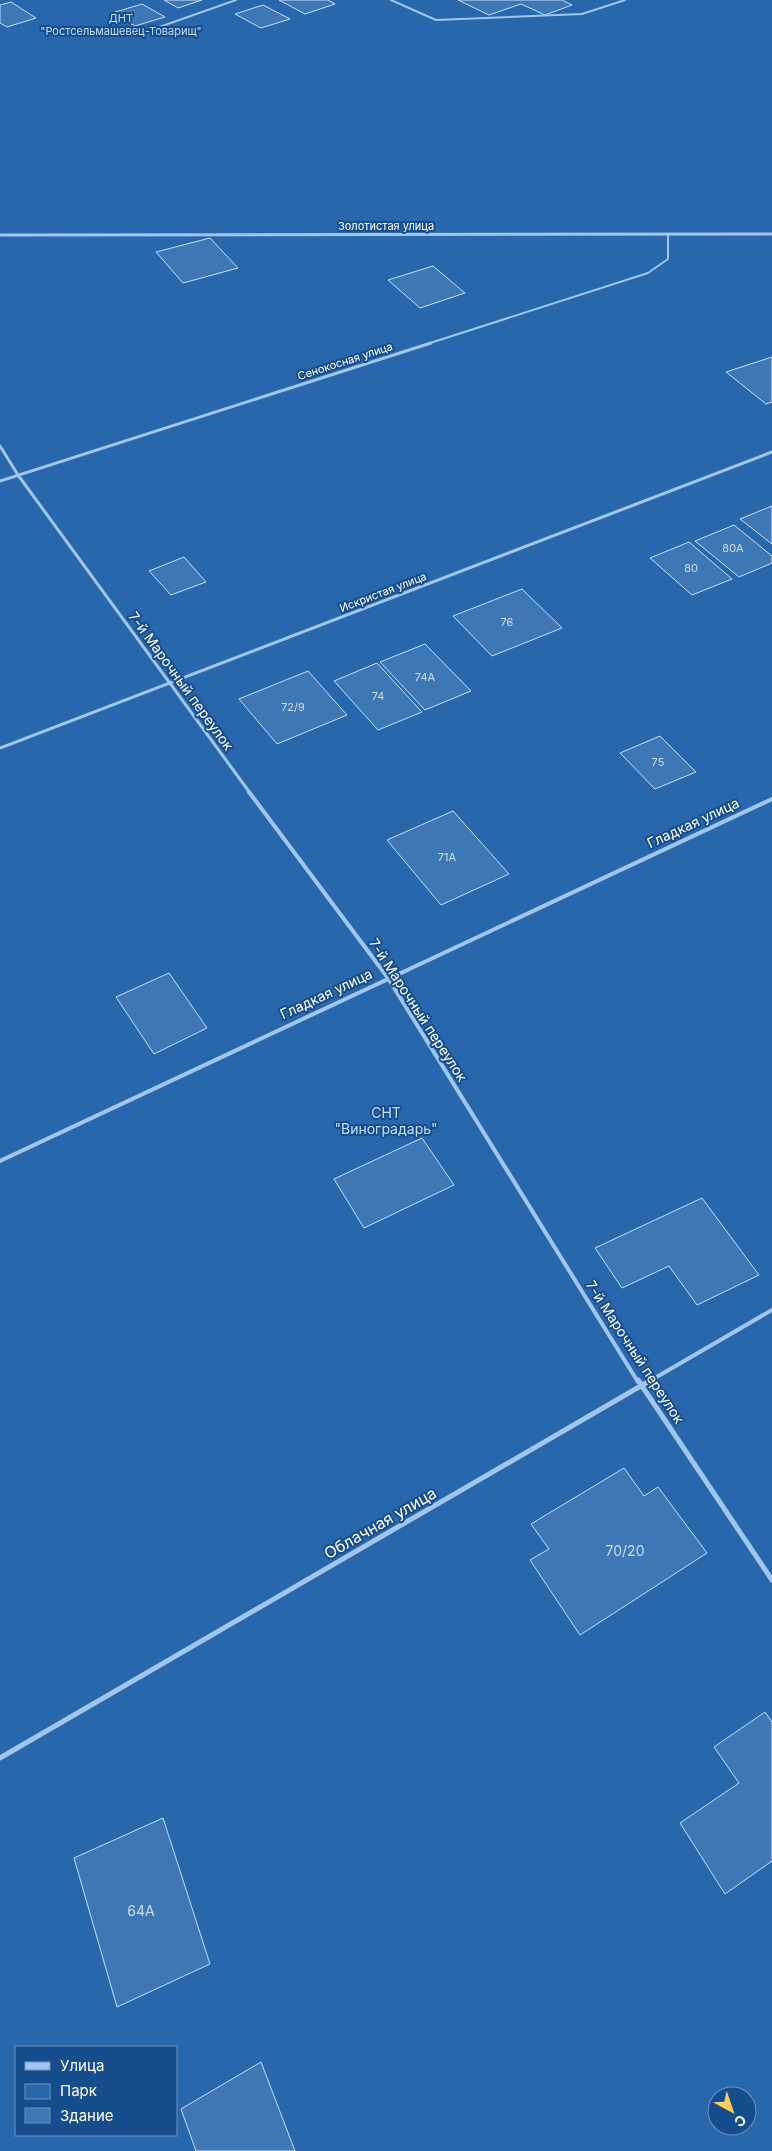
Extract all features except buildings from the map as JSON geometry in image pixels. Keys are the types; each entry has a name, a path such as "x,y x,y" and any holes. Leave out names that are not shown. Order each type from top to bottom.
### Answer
{"street":[{"name":"Золотистая улица","path":"0,235 772,234"}],"lane":[{"path":"148,31 236,0"},
{"path":"391,0 436,20 582,14 625,0"},
{"name":"Сенокосная улица","path":"0,481 648,273 668,259 668,234"},
{"name":"7-й Марочный переулок","path":"0,446 18,475 168,683 388,978 641,1386 772,1580"},
{"name":"Искристая улица","path":"0,748 772,452"},
{"name":"Гладкая улица","path":"0,1161 772,799"},
{"name":"Облачная улица","path":"0,1758 772,1310"}],"green space":[{"name":"СНТ \"Виноградарь\"","path":"0,0 772,0 772,2151 0,2151"}],"park label":[{"name":"ДНТ \"Ростсельмашевец-Товарищ\"","path":"121,24"}]}
